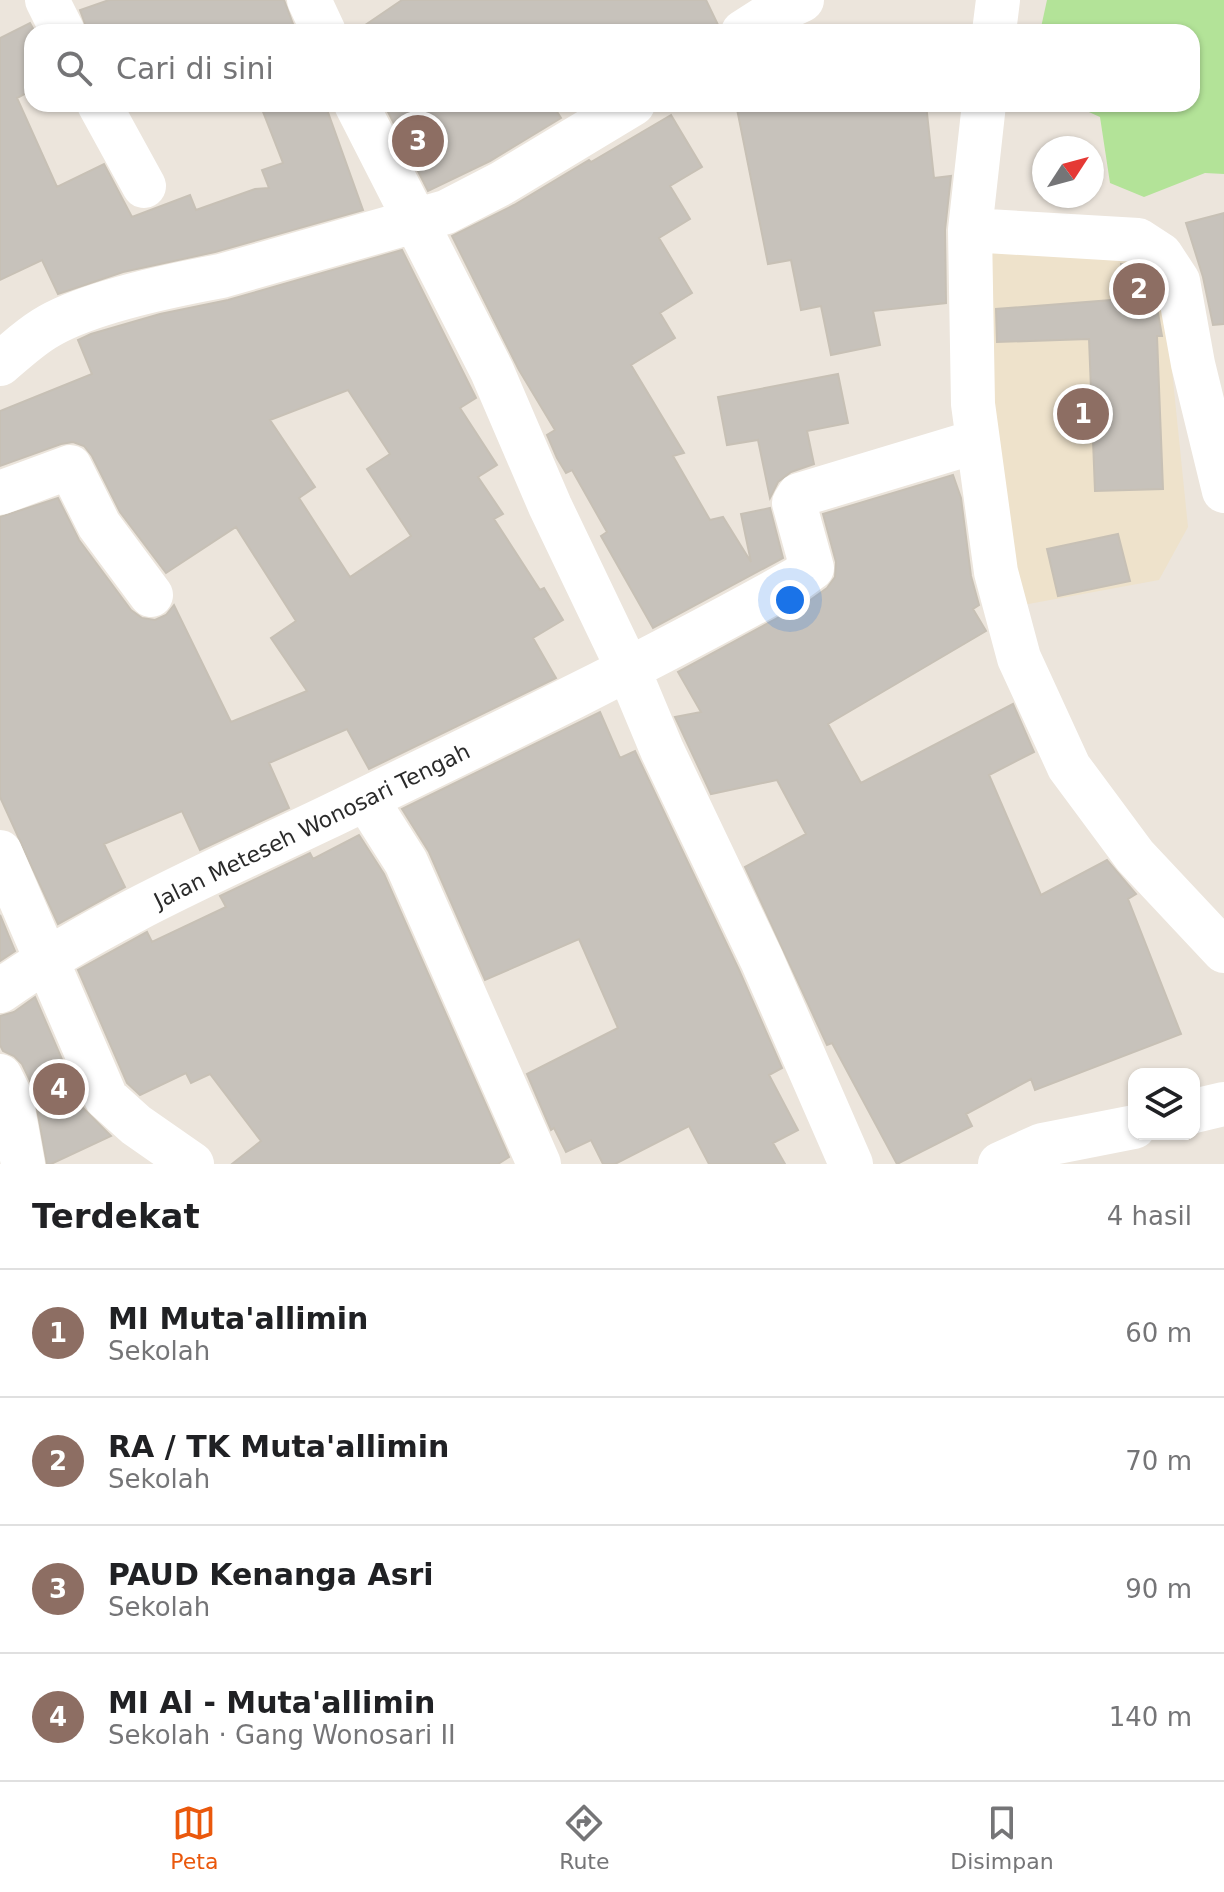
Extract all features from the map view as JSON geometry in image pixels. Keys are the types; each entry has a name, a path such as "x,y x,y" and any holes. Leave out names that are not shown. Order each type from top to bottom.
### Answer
{"street":[{"path":"47,0 59,24"},
{"path":"309,0 320,24"},
{"path":"995,24 998,0"},
{"path":"103,112 144,186"},
{"path":"360,112 492,371 550,506 762,960 851,1164"},
{"path":"0,364 43,329 75,314 446,212 502,183 620,112"},
{"path":"983,112 957,378 973,404 996,572 1019,658 1069,767 1135,856 1224,951"},
{"path":"970,230 1138,240 1161,255 1178,281 1208,364 1224,491"},
{"name":"Jalan Meteseh Wonosari Tengah","path":"0,991 46,958 213,872 629,671 809,572 811,561 794,503 799,495 978,441"},
{"path":"0,493 70,467 99,525 151,595"},
{"path":"366,799 406,862 539,1164"},
{"path":"0,852 106,1098 136,1125 192,1164"},
{"path":"0,1076 11,1098 23,1164"},
{"path":"1200,1110 1224,1104"},
{"path":"1000,1164 1042,1145 1128,1128"}],"shaded area":[{"path":"984,237 1126,243 1168,277 1169,341 1188,527 1159,580 1023,605 996,440"}],"green space":[{"path":"1047,0 1224,0 1224,174 1205,173 1144,197 1110,183 1100,117 1089,112 1200,112 1200,24 1042,24"}],"building":[{"path":"109,0 284,0 293,24 85,24 80,10"},
{"path":"402,0 706,0 718,24 367,24"},
{"path":"24,26 24,94 17,98 57,187 104,164 132,217 190,195 196,210 255,189 269,188 262,170 283,163 263,112 328,112 363,210 215,252 123,272 58,294 42,260 0,280 0,38"},
{"path":"388,112 557,112 561,118 490,161 428,191"},
{"path":"738,112 927,112 934,178 951,176 945,230 946,303 873,311 880,345 831,355 821,306 801,310 791,260 768,264"},
{"path":"671,115 702,167 670,186 690,219 659,238 692,293 660,313 675,338 631,365 684,453 673,456 710,520 723,517 751,562 741,514 770,508 783,558 653,628 601,536 607,532 572,470 566,473 557,458 547,435 555,430 519,370 452,236 514,205"},
{"path":"1224,213 1224,324 1213,325 1203,277 1186,223"},
{"path":"402,250 476,398 460,408 497,465 478,477 503,514 494,519 563,620 533,638 556,678 369,769 347,729 269,763 289,808 200,850 182,811 104,844 125,887 58,924 0,797 0,517 58,498 79,540 131,610 142,618 155,620 166,615 174,605 231,722 307,691 271,638 296,621 236,527 166,573 120,512 84,446 73,442 61,444 0,466 0,411 92,374 78,340 160,314 228,300","holes":["348,390 390,454 367,469 411,536 350,577 299,498 315,487 270,420"]},
{"path":"1121,264 1130,265 1143,273 1154,290 1162,336 1157,336 1163,489 1095,491 1089,339 997,342 996,309 1124,299"},
{"path":"838,374 848,423 807,431 814,464 791,472 778,482 770,498 758,440 727,445 718,397"},
{"path":"953,475 961,498 971,576 979,605 973,609 986,631 828,724 861,783 1013,704 1034,752 989,775 1041,895 1107,860 1136,894 1128,899 1181,1034 1035,1090 1031,1079 966,1114 972,1126 897,1164 832,1043 827,1045 745,867 806,834 777,780 711,794 675,717 701,712 678,672 809,601 827,588 835,577 836,562 823,514"},
{"path":"1118,534 1130,581 1058,596 1047,549"},
{"path":"600,712 620,758 635,751 782,1068 769,1075 798,1130 773,1143 785,1164 709,1164 689,1126 615,1164 603,1164 591,1140 566,1152 554,1128 551,1130 527,1074 618,1028 579,939 485,980 429,852 402,809"},
{"path":"359,835 384,874 509,1157 498,1164 232,1164 261,1141 210,1074 191,1083 186,1073 140,1095 127,1083 78,970 147,932 152,942 226,907 220,896 310,853 313,859"},
{"path":"0,915 15,951 0,961"},
{"path":"35,997 83,1108 111,1136 51,1164 47,1164 33,1087 22,1064 3,1051 0,1045 0,1016 14,1012"}],"place":[{"name":"PAUD Kenanga Asri","path":"418,141"},
{"name":"RA / TK Muta'allimin","path":"1139,289"},
{"name":"MI Muta'allimin","path":"1083,414"},
{"name":"MI Al - Muta'allimin","path":"59,1089"}]}
